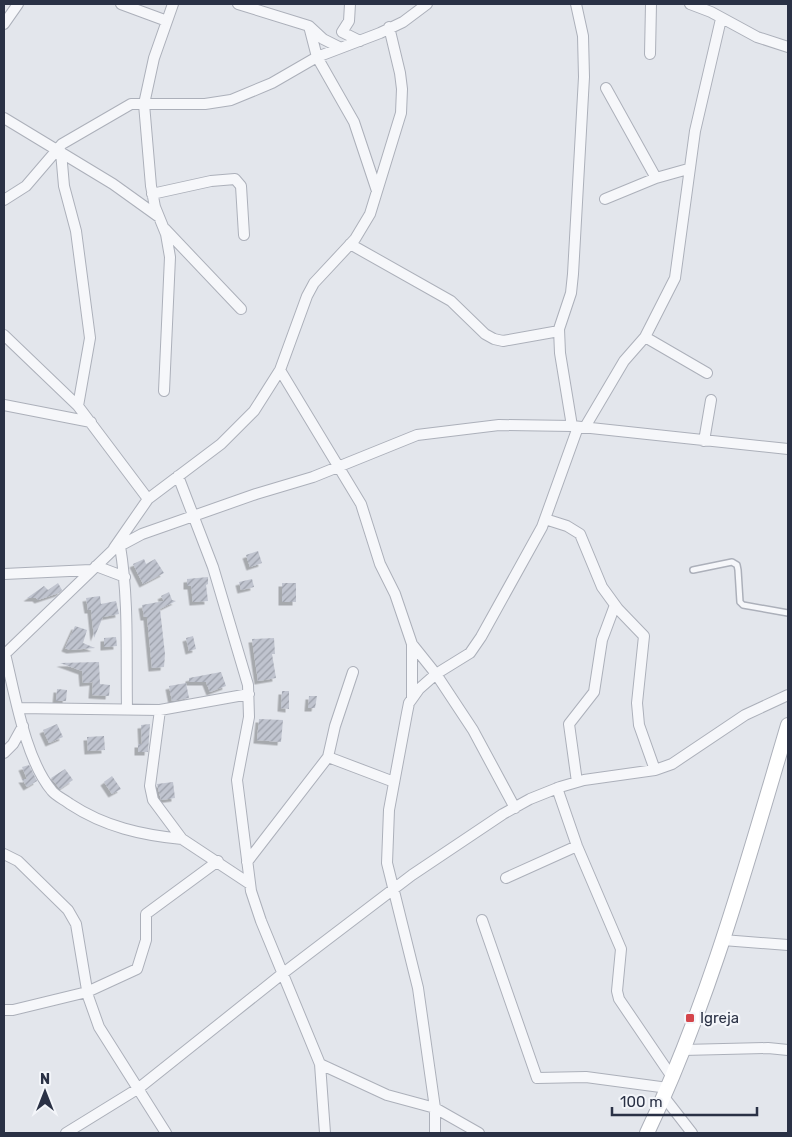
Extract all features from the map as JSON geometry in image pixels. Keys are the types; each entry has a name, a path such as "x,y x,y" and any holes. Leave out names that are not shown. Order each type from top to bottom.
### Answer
{"street":[{"path":"4,24 18,4"},
{"path":"121,4 167,21"},
{"path":"164,391 170,257 168,243 152,194 148,167 144,104 154,58 173,4"},
{"path":"350,4 349,21 342,32 360,41"},
{"path":"4,200 26,186 59,150 62,144 131,104 205,104 231,100 272,83 317,57 339,47 360,41 403,22 427,4"},
{"path":"576,4 583,36 584,93 573,274 570,293 559,331 578,427"},
{"path":"650,54 651,4"},
{"path":"690,4 712,8 721,19 756,37 788,47"},
{"path":"245,5 309,26 323,39 339,47"},
{"path":"412,698 436,674 470,654 534,544 578,427 624,361 645,337 675,278 688,168 721,19"},
{"path":"309,26 317,57 354,122 377,192"},
{"path":"127,709 125,576 117,547 148,499 241,426 254,411 280,370 307,296 314,283 350,244 370,214 401,113 400,72 389,27"},
{"path":"606,88 656,178"},
{"path":"4,118 113,184 161,222 241,310"},
{"path":"59,150 64,186 76,232 90,338 78,406"},
{"path":"605,199 656,178 688,168"},
{"path":"152,194 211,181 235,179 240,186 244,236"},
{"path":"350,244 451,301 472,323 494,339 503,341 559,331"},
{"path":"4,335 78,406 148,499"},
{"path":"645,337 707,372"},
{"path":"280,370 361,504 380,564 395,594 412,644 412,698 406,713 389,810 387,863 418,988 435,1108 435,1133"},
{"path":"704,441 711,400"},
{"path":"4,405 90,422"},
{"path":"182,839 147,836 107,824 88,816 52,792 32,756 5,654 117,547 142,534 313,477 385,447 432,432 500,425 578,427 788,449"},
{"path":"178,476 219,586 236,641 248,694 249,717 237,780 250,884 261,921 320,1064 325,1133"},
{"path":"545,519 567,526 580,534 602,586 615,605 644,636 637,703 640,725 655,770"},
{"path":"4,574 93,568 125,576"},
{"path":"577,782 569,724 594,692 602,640 615,605"},
{"path":"412,644 436,674 485,750 515,808"},
{"path":"247,862 328,758 335,726 353,672"},
{"path":"18,708 160,710 248,694"},
{"path":"66,1133 139,1088 394,888 434,859 515,808 557,788 577,782 655,770 672,764 745,715 788,695"},
{"path":"160,710 150,786 153,800 182,839 218,861 250,884"},
{"path":"4,753 13,744 23,726"},
{"path":"647,1133 683,1050 723,940 788,728"},
{"path":"328,758 394,782"},
{"path":"557,788 577,846 621,949 617,990 619,999 692,1133"},
{"path":"506,878 577,846"},
{"path":"4,854 18,861 68,910 76,924 87,992 99,1027 112,1051 139,1088 166,1133"},
{"path":"4,1010 13,1010 87,992 137,969 146,940 146,914 218,861"},
{"path":"482,920 537,1078 586,1077 668,1087"},
{"path":"723,940 788,945"},
{"path":"683,1050 768,1048 788,1050"},
{"path":"320,1064 386,1095 435,1108 479,1133"}],"lane":[{"path":"693,570 732,562 737,565 738,570 740,602 744,605 788,613"}],"building":[{"path":"258,551 262,563 250,567 246,555"},
{"path":"144,559 146,564 155,559 164,573 143,584 133,564"},
{"path":"208,577 208,584 206,585 208,601 193,602 191,586 187,586 187,579"},
{"path":"252,579 254,587 241,590 239,582"},
{"path":"58,583 62,590 59,593 38,600 36,598 27,598 44,586 48,590"},
{"path":"282,583 296,583 296,602 282,602"},
{"path":"169,592 172,600 176,601 160,609 165,654 164,667 152,668 147,617 144,617 142,605 164,601 161,596"},
{"path":"100,596 101,604 116,601 119,614 103,617 94,638 91,610 88,610 86,598"},
{"path":"75,626 87,630 83,643 95,648 70,650 65,648"},
{"path":"193,636 196,649 189,651 186,638"},
{"path":"116,637 117,646 104,647 104,638"},
{"path":"274,638 275,654 272,654 276,678 258,681 252,639"},
{"path":"99,662 100,684 110,685 109,696 92,695 93,682 83,683 82,671 60,663"},
{"path":"221,672 226,686 210,692 206,682 189,682 189,678"},
{"path":"186,683 189,698 172,701 169,686"},
{"path":"57,689 67,690 66,701 56,701"},
{"path":"282,691 289,691 289,709 281,708"},
{"path":"309,696 317,696 315,708 308,708"},
{"path":"259,719 283,720 281,742 257,740"},
{"path":"57,724 63,737 49,743 43,730"},
{"path":"150,724 148,752 138,752 138,744 142,744 141,725"},
{"path":"104,736 105,750 88,751 87,737"},
{"path":"29,765 37,781 27,787 22,779 27,779 22,767"},
{"path":"65,769 73,780 60,789 51,778"},
{"path":"112,776 121,789 112,794 104,782"},
{"path":"173,782 175,798 161,800 157,784"}],"place":[{"name":"Igreja","path":"690,1018"}]}
